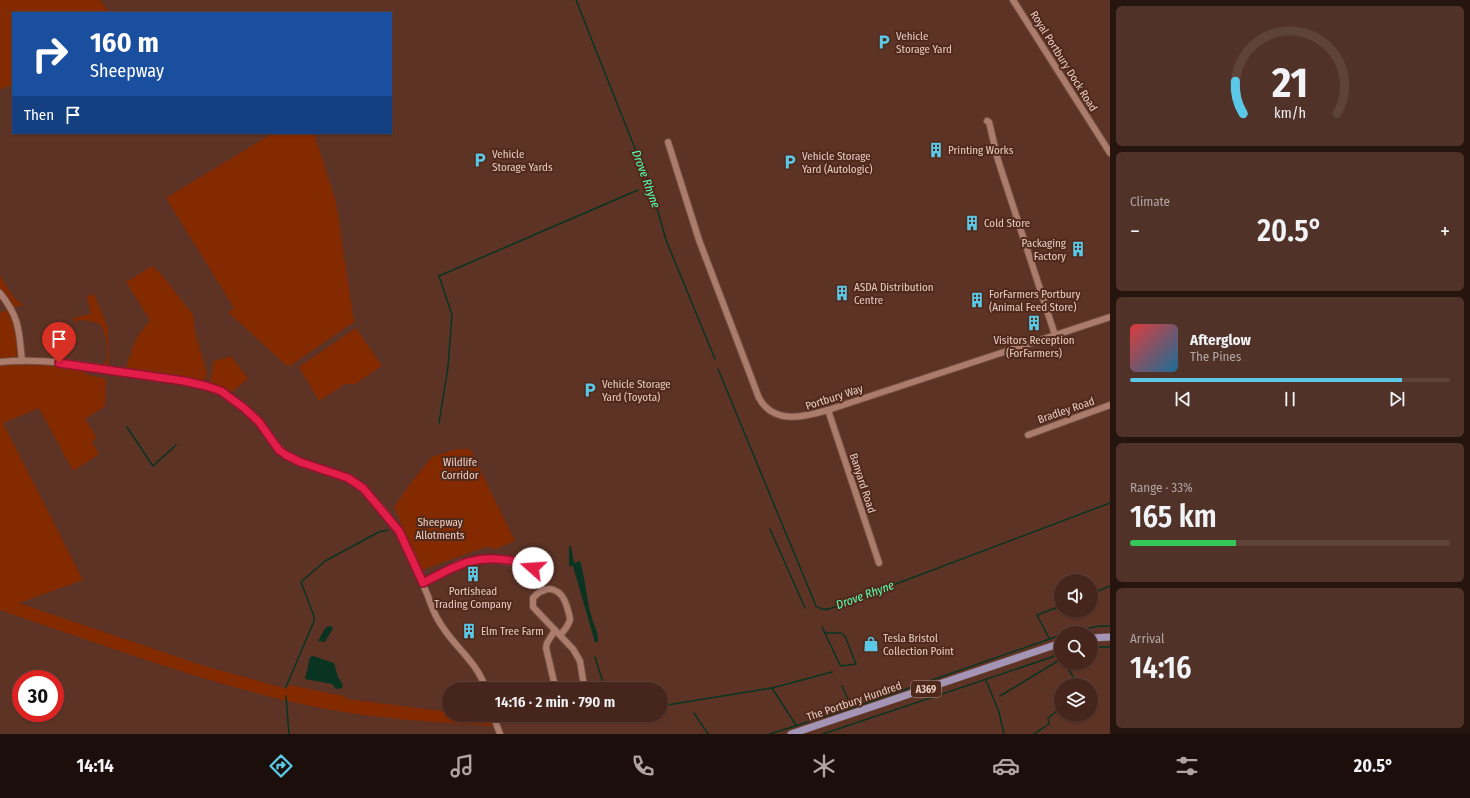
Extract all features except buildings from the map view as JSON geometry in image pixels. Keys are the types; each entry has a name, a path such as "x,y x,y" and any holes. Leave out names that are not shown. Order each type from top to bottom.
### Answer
{"main road":[{"path":"1098,638 1110,637"},
{"name":"The Portbury Hundred","path":"791,734 1054,646"}],"street":[{"name":"Royal Portbury Dock Road","path":"1013,0 1110,153"},
{"path":"987,121 989,122 998,160 1055,335"},
{"name":"Portbury Way","path":"668,142 700,240 763,405 782,417 804,417 828,410 1110,317"},
{"path":"0,293 13,309 17,321 22,361"},
{"path":"0,362 22,361 71,364 184,381 221,391 244,408 259,422 279,450 286,455 300,462 348,478 363,488 399,531 423,583 436,618 470,659 483,682"},
{"name":"Bradley Road","path":"1028,435 1110,405"},
{"name":"Banyard Road","path":"828,410 879,563"},
{"path":"423,583 460,564 477,559 489,558 530,566 535,572 543,591"},
{"path":"560,635 566,628 570,618 565,600 561,593 554,590 543,591 532,598 533,607 555,630 560,635 574,649 580,661 585,682"},
{"path":"554,682 546,648 547,643 555,630"}],"green space":[{"path":"0,0 100,0 109,12 12,12 12,86 4,87 0,90"},
{"path":"271,134 314,134 336,202 354,322 288,367 228,312 234,308 166,198"},
{"path":"152,266 162,275 193,315 195,332 207,373 204,382 126,367 136,339 150,320 126,282"},
{"path":"0,275 13,296 25,305 14,307 0,289"},
{"path":"94,294 108,328 109,366 101,365 106,362 107,348 106,338 100,324 78,320 76,324 73,318 91,314 87,296"},
{"path":"10,309 16,326 19,346 18,352 16,357 0,359 0,313"},
{"path":"356,328 382,366 355,384 345,384 319,401 299,367"},
{"path":"231,356 248,379 229,394 210,383 214,361"},
{"path":"19,364 74,366 88,375 106,379 105,406 85,419 97,438 92,442 99,454 73,471 39,408 3,423 83,580 19,603 201,665 287,689 289,685 344,696 347,699 442,711 442,722 492,722 493,726 407,720 364,715 280,699 199,677 0,610 0,366"},
{"name":"Sheepway Allotments","path":"457,449 470,449 515,541 496,549 486,547 422,570 394,507 413,480 432,457"}],"shaded area":[{"path":"569,546 571,546 574,563 580,561 590,611 598,636 598,642 595,642 573,566 569,566"},
{"path":"331,626 333,628 325,642 318,641 326,627"},
{"path":"313,656 334,663 338,677 343,685 342,688 336,689 332,684 305,679 310,657"}],"waterway":[{"name":"Drove Rhyne","path":"576,0 653,194 666,240 715,359"},
{"path":"439,423 448,367 452,315 439,276 638,190"},
{"name":"Drove Rhyne","path":"718,369 816,606 821,609 835,607 1110,503"},
{"path":"127,427 153,466 176,445"},
{"path":"770,529 805,608"},
{"path":"286,687 314,621 314,616 301,582 325,561 379,532 388,530"},
{"path":"1098,591 1110,586"},
{"path":"1049,638 1037,615 1054,609"},
{"path":"1098,626 1110,626"},
{"path":"822,627 841,666 856,664 845,636 841,633 825,633"},
{"path":"770,734 852,708 1054,637"},
{"path":"1098,647 1110,647"},
{"path":"823,734 1054,656"},
{"path":"595,657 603,682"},
{"path":"1000,696 1054,663"},
{"path":"1069,670 1074,678"},
{"path":"668,705 772,688 832,672"},
{"path":"986,680 999,712 1004,734"},
{"path":"842,686 852,708"},
{"path":"772,688 796,725"},
{"path":"286,696 289,734"},
{"path":"694,713 708,734"},
{"path":"1034,734 1049,724 1048,718 1054,713"}],"place":[{"name":"Vehicle Storage Yard","path":"884,42"},
{"name":"Printing Works","path":"936,150"},
{"name":"Vehicle Storage Yards","path":"480,160"},
{"name":"Vehicle Storage Yard (Autologic)","path":"790,162"},
{"name":"Cold Store","path":"972,223"},
{"name":"Packaging Factory","path":"1078,249"},
{"name":"ASDA Distribution Centre","path":"842,293"},
{"name":"ForFarmers Portbury (Animal Feed Store)","path":"977,300"},
{"name":"Visitors Reception (ForFarmers)","path":"1034,323"},
{"name":"Vehicle Storage Yard (Toyota)","path":"590,390"},
{"name":"Portishead Trading Company","path":"473,574"},
{"name":"Elm Tree Farm","path":"469,631"},
{"name":"Tesla Bristol Collection Point","path":"871,644"}],"route":[{"path":"59,363 82,365 184,381 221,391 233,399 259,422 279,450 293,460 348,478 363,488 385,512 399,531 412,556 423,583 460,564 477,559 501,559 524,564 533,568"}],"park label":[{"name":"Wildlife Corridor","path":"460,468"}]}
